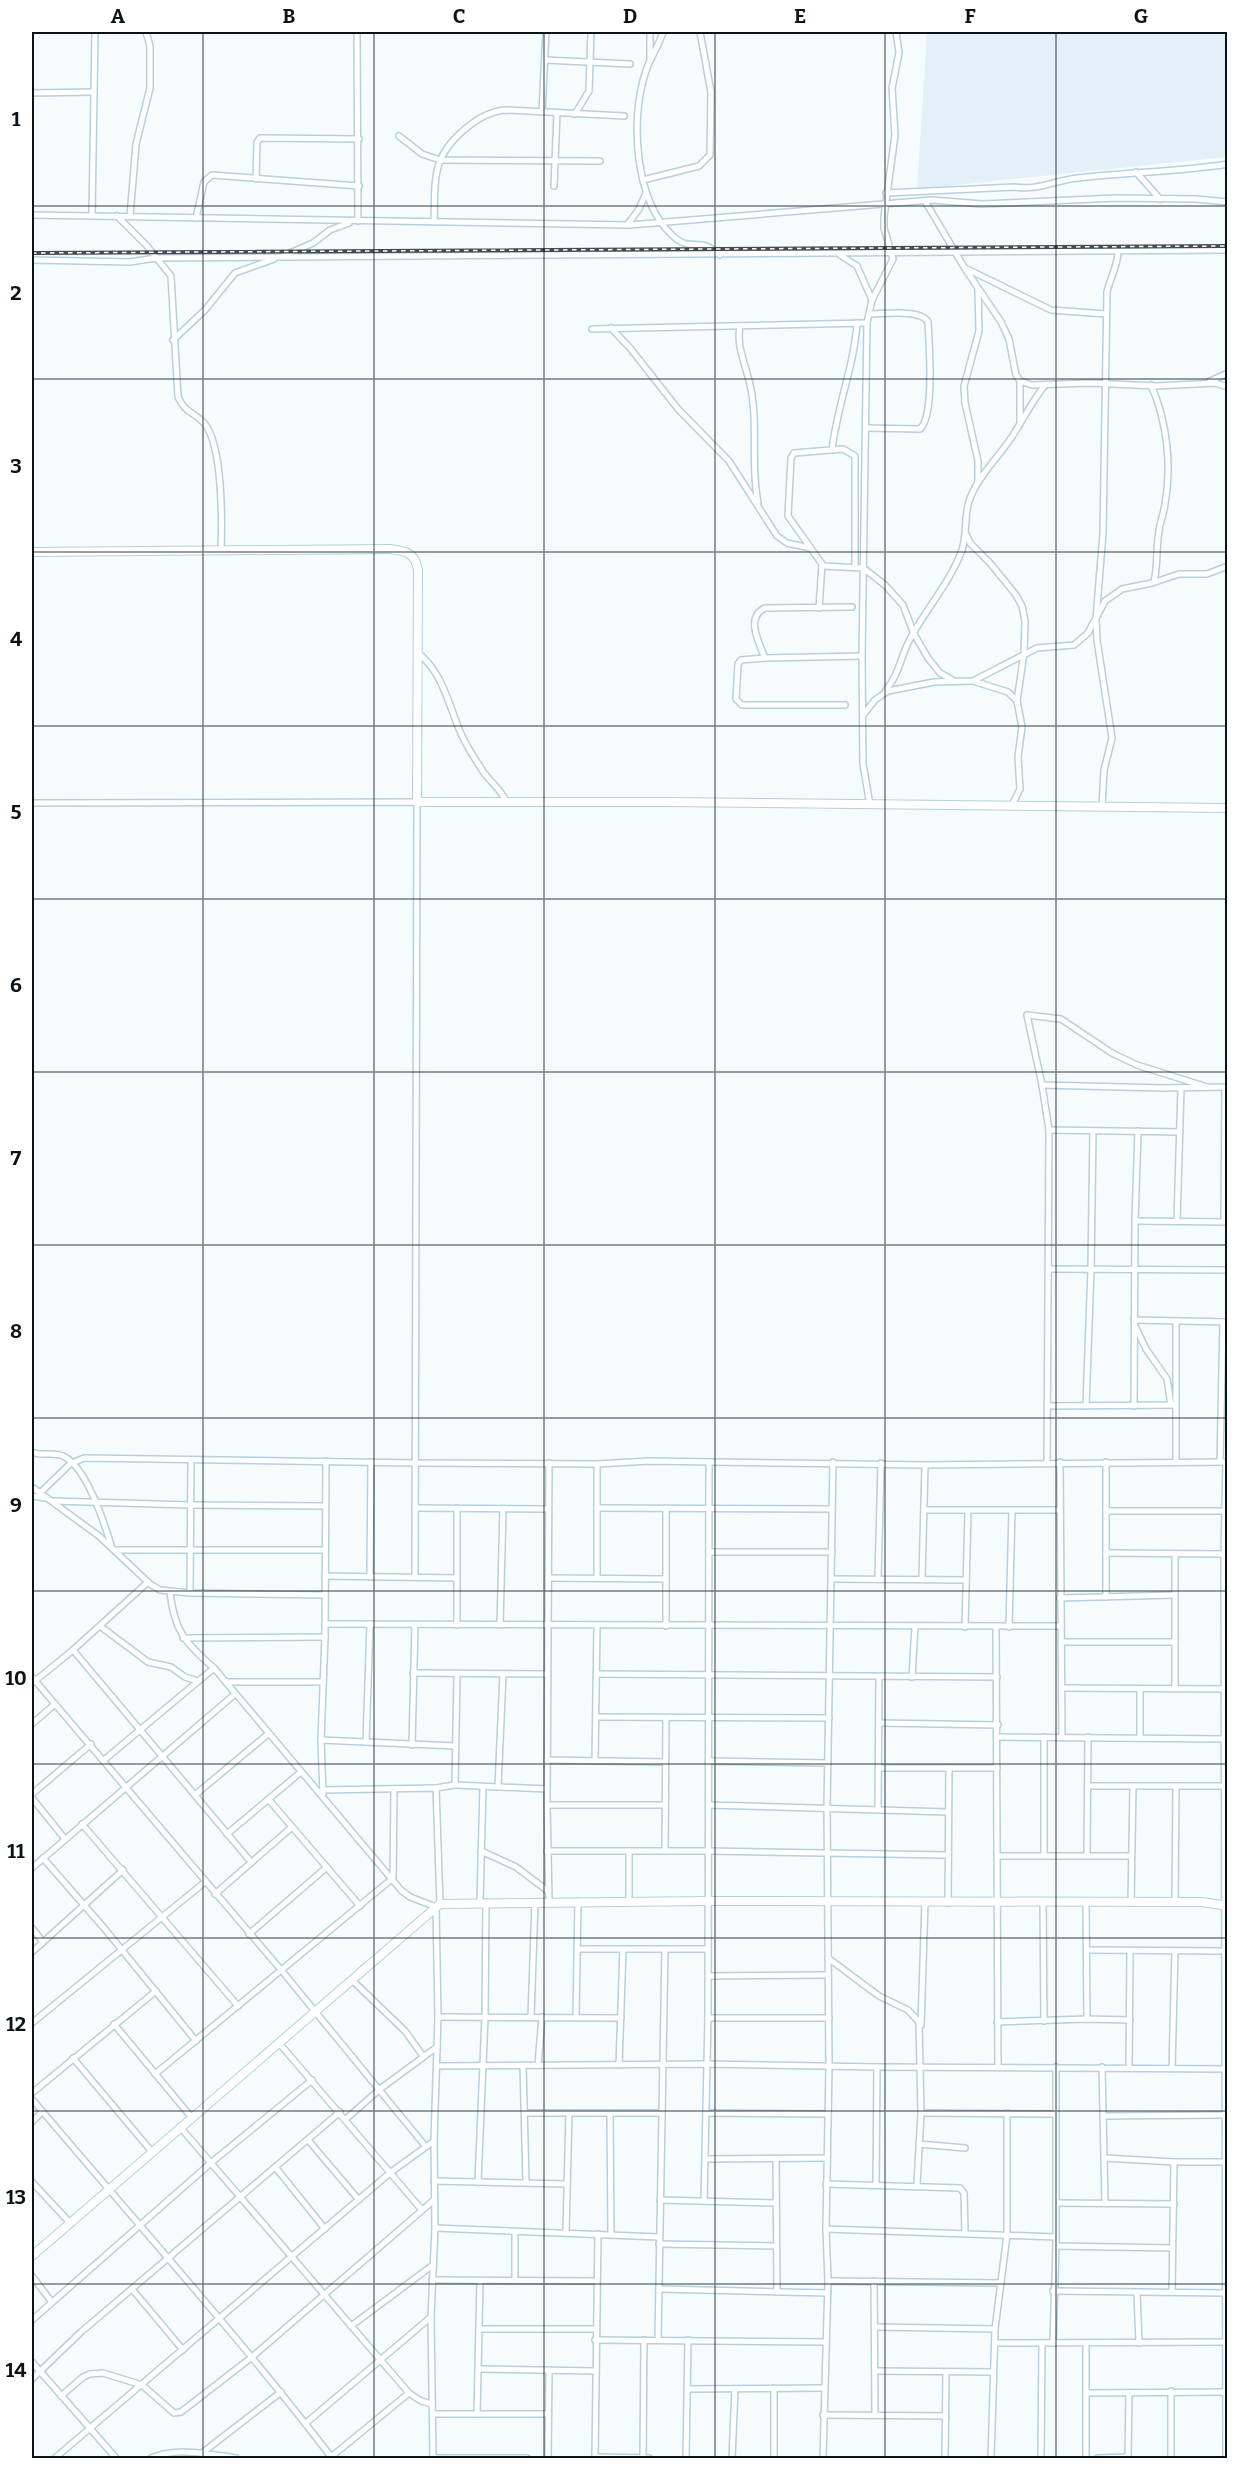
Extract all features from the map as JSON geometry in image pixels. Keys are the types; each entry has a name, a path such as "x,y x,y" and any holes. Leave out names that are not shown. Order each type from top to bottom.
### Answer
{"main road":[{"path":"32,552 389,549 408,552 415,558 418,570 417,802 1227,808"},
{"path":"32,2256 438,1906 483,1902 549,1901 998,1903 1043,1901 1175,1902 1226,1906"}],"street":[{"path":"92,215 95,32"},
{"path":"130,216 136,144 150,88 150,46 146,32"},
{"path":"356,221 359,186 357,32"},
{"path":"542,112 546,32"},
{"path":"575,114 589,92 591,32"},
{"path":"650,32 650,61"},
{"path":"663,32 650,61 640,95 638,127 646,193 660,223 684,244 708,245 720,255"},
{"path":"643,180 699,166 710,155 711,92 700,32"},
{"path":"870,805 863,764 862,656 867,323 872,300 892,262 892,253 884,228 886,193 895,135 892,88 899,53 896,32"},
{"path":"545,60 630,64"},
{"path":"32,93 94,92"},
{"path":"434,222 437,172 440,160 466,128 488,113 506,110 624,116"},
{"path":"554,186 557,112"},
{"path":"399,136 422,154 440,160 600,161"},
{"path":"256,179 257,142 260,138 359,140"},
{"path":"886,193 1014,187 1032,189 1060,180 1227,164"},
{"path":"1136,172 1160,199"},
{"path":"196,218 204,182 208,177 216,175 359,186"},
{"path":"628,225 646,193"},
{"path":"32,215 628,225 938,200 982,204 1160,199 1227,202"},
{"path":"924,201 1001,322 1011,345 1016,375 1020,381 1027,385 1045,386 1106,383 1151,385 1205,383 1227,387"},
{"path":"117,216 168,270 173,285 173,340 178,397 188,412 204,423 215,451 220,493 221,551"},
{"path":"173,340 206,310 235,273 279,258 313,243 330,230 356,221"},
{"path":"32,260 130,262 156,258 839,255 1227,250"},
{"path":"1102,807 1104,770 1112,738 1097,640 1096,619 1102,534 1106,314 1110,277 1117,263 1118,251"},
{"path":"839,255 857,266 872,300"},
{"path":"964,267 1051,310 1106,314"},
{"path":"978,287 978,331 964,386 965,403 978,461 978,482"},
{"path":"866,428 920,429 926,422 928,400 928,322 926,318 918,314 870,314"},
{"path":"832,450 835,425 851,371 857,323"},
{"path":"592,329 867,323"},
{"path":"740,326 739,344 754,406 753,472 758,506"},
{"path":"611,328 630,348 678,409 729,461 777,536 787,543 810,548"},
{"path":"1205,383 1227,373"},
{"path":"1020,381 1020,422"},
{"path":"1151,385 1161,410 1168,479 1159,531 1158,566 1154,582"},
{"path":"863,715 897,675 905,651 961,553 966,532 967,507 978,482 1014,434 1045,386"},
{"path":"819,608 822,566 788,516 791,459 797,451 850,451 857,461 855,567"},
{"path":"966,532 970,543 1004,579 1022,606 1025,621 1024,653 1017,700 1022,727 1018,758 1020,789 1011,805"},
{"path":"822,566 863,568 885,585 903,605 914,634 934,667 955,682"},
{"path":"973,681 1024,653 1043,646 1074,645 1088,633 1105,601 1115,592 1179,574 1208,574 1227,566"},
{"path":"765,658 755,622 757,613 765,608 852,608"},
{"path":"418,652 429,662 438,677 464,741 507,803"},
{"path":"845,705 739,704 736,699 739,662 765,658 862,656"},
{"path":"884,693 900,687 973,681 1008,692 1017,700"},
{"path":"32,803 417,802 418,1231 415,1577"},
{"path":"1047,1462 1049,1130 1027,1015 1061,1019 1112,1053 1137,1065 1207,1087"},
{"path":"1042,1085 1226,1087 1226,1222 1135,1221"},
{"path":"1177,1221 1181,1088"},
{"path":"1049,1130 1180,1132"},
{"path":"1086,1406 1093,1131"},
{"path":"1134,1406 1138,1131"},
{"path":"1049,1269 1227,1270"},
{"path":"1134,1322 1176,1320 1225,1322 1226,2458"},
{"path":"1176,1320 1174,1405 1176,1461"},
{"path":"1134,1322 1146,1349 1167,1379 1174,1405"},
{"path":"1048,1406 1174,1405"},
{"path":"32,1452 38,1455 61,1455 73,1462 95,1502 114,1548"},
{"path":"40,1493 73,1462 84,1458 597,1464 649,1461 926,1465 1225,1462"},
{"path":"190,1593 191,1460"},
{"path":"322,1792 326,1461"},
{"path":"370,1577 371,1462"},
{"path":"823,2458 828,2293 826,2158 829,2018 826,1902 833,1462"},
{"path":"1060,1462 1062,1737"},
{"path":"1106,1462 1106,1597"},
{"path":"549,1463 547,1760 549,1901"},
{"path":"704,2201 708,2018 709,1463"},
{"path":"878,1579 881,1463"},
{"path":"597,1464 597,1578"},
{"path":"922,1579 926,1465"},
{"path":"32,1488 53,1501 114,1548 148,1582 160,1590 190,1593 325,1595"},
{"path":"32,1496 53,1501 190,1506 325,1506"},
{"path":"415,1508 548,1509"},
{"path":"457,1508 457,1624"},
{"path":"597,1508 832,1509"},
{"path":"666,1508 666,1626"},
{"path":"500,1625 503,1509"},
{"path":"925,1510 968,1512 1059,1510"},
{"path":"1010,1627 1012,1511"},
{"path":"1106,1511 1226,1511"},
{"path":"965,1627 968,1512"},
{"path":"114,1548 325,1550"},
{"path":"710,1551 832,1552"},
{"path":"1106,1553 1224,1554"},
{"path":"1175,1554 1175,1688"},
{"path":"325,1576 457,1578"},
{"path":"548,1578 666,1579"},
{"path":"832,1579 966,1580"},
{"path":"148,1582 73,1650 33,1679 91,1744 282,1971 426,2147"},
{"path":"170,1592 174,1616 182,1638 214,1668 301,1772 322,1792 405,1894 438,1906"},
{"path":"1060,1598 1175,1594"},
{"path":"325,1624 1061,1626"},
{"path":"366,1742 370,1624"},
{"path":"411,1744 415,1625"},
{"path":"100,1626 148,1662 171,1667 185,1677 198,1681"},
{"path":"595,1761 597,1626"},
{"path":"912,1677 915,1626"},
{"path":"996,1627 998,2066"},
{"path":"182,1638 325,1637"},
{"path":"1062,1642 1175,1642"},
{"path":"73,1650 251,1862"},
{"path":"104,1760 214,1668"},
{"path":"413,1673 548,1674"},
{"path":"455,1785 457,1674"},
{"path":"498,1787 503,1674"},
{"path":"597,1674 997,1677"},
{"path":"878,1810 879,1677"},
{"path":"226,1682 323,1682"},
{"path":"1062,1688 1226,1689"},
{"path":"1140,1689 1140,1737"},
{"path":"32,1868 235,1694"},
{"path":"32,1724 55,1704"},
{"path":"596,1717 829,1718"},
{"path":"665,1851 666,1718"},
{"path":"879,1723 998,1725"},
{"path":"195,1795 268,1734"},
{"path":"998,1737 1226,1739"},
{"path":"1044,1737 1044,1854"},
{"path":"1087,1854 1088,1737"},
{"path":"321,1740 455,1746"},
{"path":"65,1839 32,1796 91,1744"},
{"path":"547,1760 665,1762"},
{"path":"709,1761 828,1763"},
{"path":"879,1768 997,1768"},
{"path":"948,1768 948,1903"},
{"path":"227,1834 301,1772"},
{"path":"322,1792 436,1788 455,1785 547,1789"},
{"path":"478,2182 485,2017 481,1851 483,1786"},
{"path":"1089,1786 1226,1786"},
{"path":"1131,1903 1133,1786"},
{"path":"1175,1902 1176,1786"},
{"path":"436,1788 438,2018 434,2141 435,2228 430,2317 433,2458 527,2458"},
{"path":"155,2074 393,1878 394,1790"},
{"path":"269,1800 360,1906"},
{"path":"547,1804 665,1805"},
{"path":"709,1805 947,1812"},
{"path":"82,1824 238,2006"},
{"path":"215,1894 292,1827"},
{"path":"481,1851 516,1867 548,1891"},
{"path":"547,1851 948,1855"},
{"path":"629,1902 630,1851"},
{"path":"998,1856 1044,1854 1131,1856"},
{"path":"43,1858 196,2041"},
{"path":"249,1934 327,1867"},
{"path":"32,1952 123,1870"},
{"path":"32,2023 205,1882"},
{"path":"576,2017 578,1901"},
{"path":"1043,1901 1044,2021"},
{"path":"531,2017 535,1902"},
{"path":"917,2185 921,2112 925,1902"},
{"path":"1086,1903 1087,2019"},
{"path":"32,1928 43,1942"},
{"path":"578,1949 708,1949"},
{"path":"619,2065 623,1949"},
{"path":"658,2339 665,1949"},
{"path":"1087,1950 1225,1951"},
{"path":"1129,2067 1130,1951"},
{"path":"1172,2068 1174,1952"},
{"path":"828,1958 879,1996 908,2010 921,2026"},
{"path":"708,1976 828,1975"},
{"path":"353,1981 405,2031 423,2056"},
{"path":"32,2093 156,1991"},
{"path":"538,2065 542,2017"},
{"path":"438,2018 621,2018"},
{"path":"708,2018 829,2018"},
{"path":"997,2022 1130,2020"},
{"path":"114,2024 192,2118"},
{"path":"279,2043 422,2210"},
{"path":"346,2119 437,2047"},
{"path":"73,2058 152,2152"},
{"path":"437,2066 707,2064 829,2067 998,2066 1225,2069"},
{"path":"524,2065 526,2182"},
{"path":"876,2184 877,2067"},
{"path":"1053,2343 1056,2246 1056,2067"},
{"path":"1102,2067 1105,2203"},
{"path":"32,2320 212,2162 312,2080"},
{"path":"32,2099 221,2319 332,2458 409,2393"},
{"path":"32,2122 42,2112"},
{"path":"32,2379 69,2343 340,2112"},
{"path":"525,2112 661,2113"},
{"path":"921,2112 1055,2114"},
{"path":"566,2232 569,2113"},
{"path":"610,2113 611,2234"},
{"path":"706,2113 827,2114"},
{"path":"991,2458 995,2329 1007,2235 1007,2113"},
{"path":"1103,2116 1225,2115"},
{"path":"180,2127 409,2393 421,2401 432,2404"},
{"path":"308,2140 359,2200"},
{"path":"55,2458 391,2172 434,2141"},
{"path":"919,2144 965,2148"},
{"path":"706,2159 826,2158"},
{"path":"1105,2158 1226,2162"},
{"path":"776,2159 777,2292"},
{"path":"1172,2292 1174,2162"},
{"path":"276,2168 325,2229"},
{"path":"434,2181 567,2184"},
{"path":"32,2182 71,2224"},
{"path":"826,2184 917,2185 963,2190 965,2233"},
{"path":"61,2396 90,2374 110,2374 142,2385 178,2414 252,2357 434,2200"},
{"path":"660,2200 776,2203"},
{"path":"1056,2203 1174,2204"},
{"path":"435,2228 659,2237"},
{"path":"826,2229 1056,2237"},
{"path":"515,2232 515,2280"},
{"path":"598,2234 595,2458 649,2458"},
{"path":"659,2244 776,2246"},
{"path":"1056,2246 1172,2248"},
{"path":"351,2326 433,2265"},
{"path":"32,2276 51,2301"},
{"path":"432,2280 596,2282"},
{"path":"874,2280 875,2415"},
{"path":"477,2414 480,2281"},
{"path":"828,2281 1001,2283"},
{"path":"132,2289 183,2350"},
{"path":"660,2289 828,2293"},
{"path":"1053,2291 1226,2293"},
{"path":"1137,2293 1139,2343"},
{"path":"306,2423 430,2317"},
{"path":"875,2328 995,2329"},
{"path":"480,2329 595,2329"},
{"path":"595,2340 658,2339 826,2343"},
{"path":"643,2458 644,2340"},
{"path":"686,2458 687,2340"},
{"path":"995,2343 1226,2342"},
{"path":"1041,2458 1042,2343"},
{"path":"1086,2344 1086,2458"},
{"path":"32,2362 116,2458"},
{"path":"479,2369 596,2371"},
{"path":"548,2458 549,2370"},
{"path":"875,2372 993,2372"},
{"path":"945,2458 946,2372"},
{"path":"774,2388 774,2458"},
{"path":"687,2389 824,2388"},
{"path":"732,2458 735,2389"},
{"path":"1171,2391 1171,2458"},
{"path":"202,2453 281,2392"},
{"path":"1086,2393 1226,2392"},
{"path":"1098,2458 1128,2458 1129,2393"},
{"path":"433,2414 548,2414"},
{"path":"823,2415 946,2416"},
{"path":"151,2458 171,2452 202,2453 236,2458"}],"shaded area":[{"path":"927,32 1227,32 1227,157 917,189"}],"railway":[{"path":"32,253 1228,246"}]}
